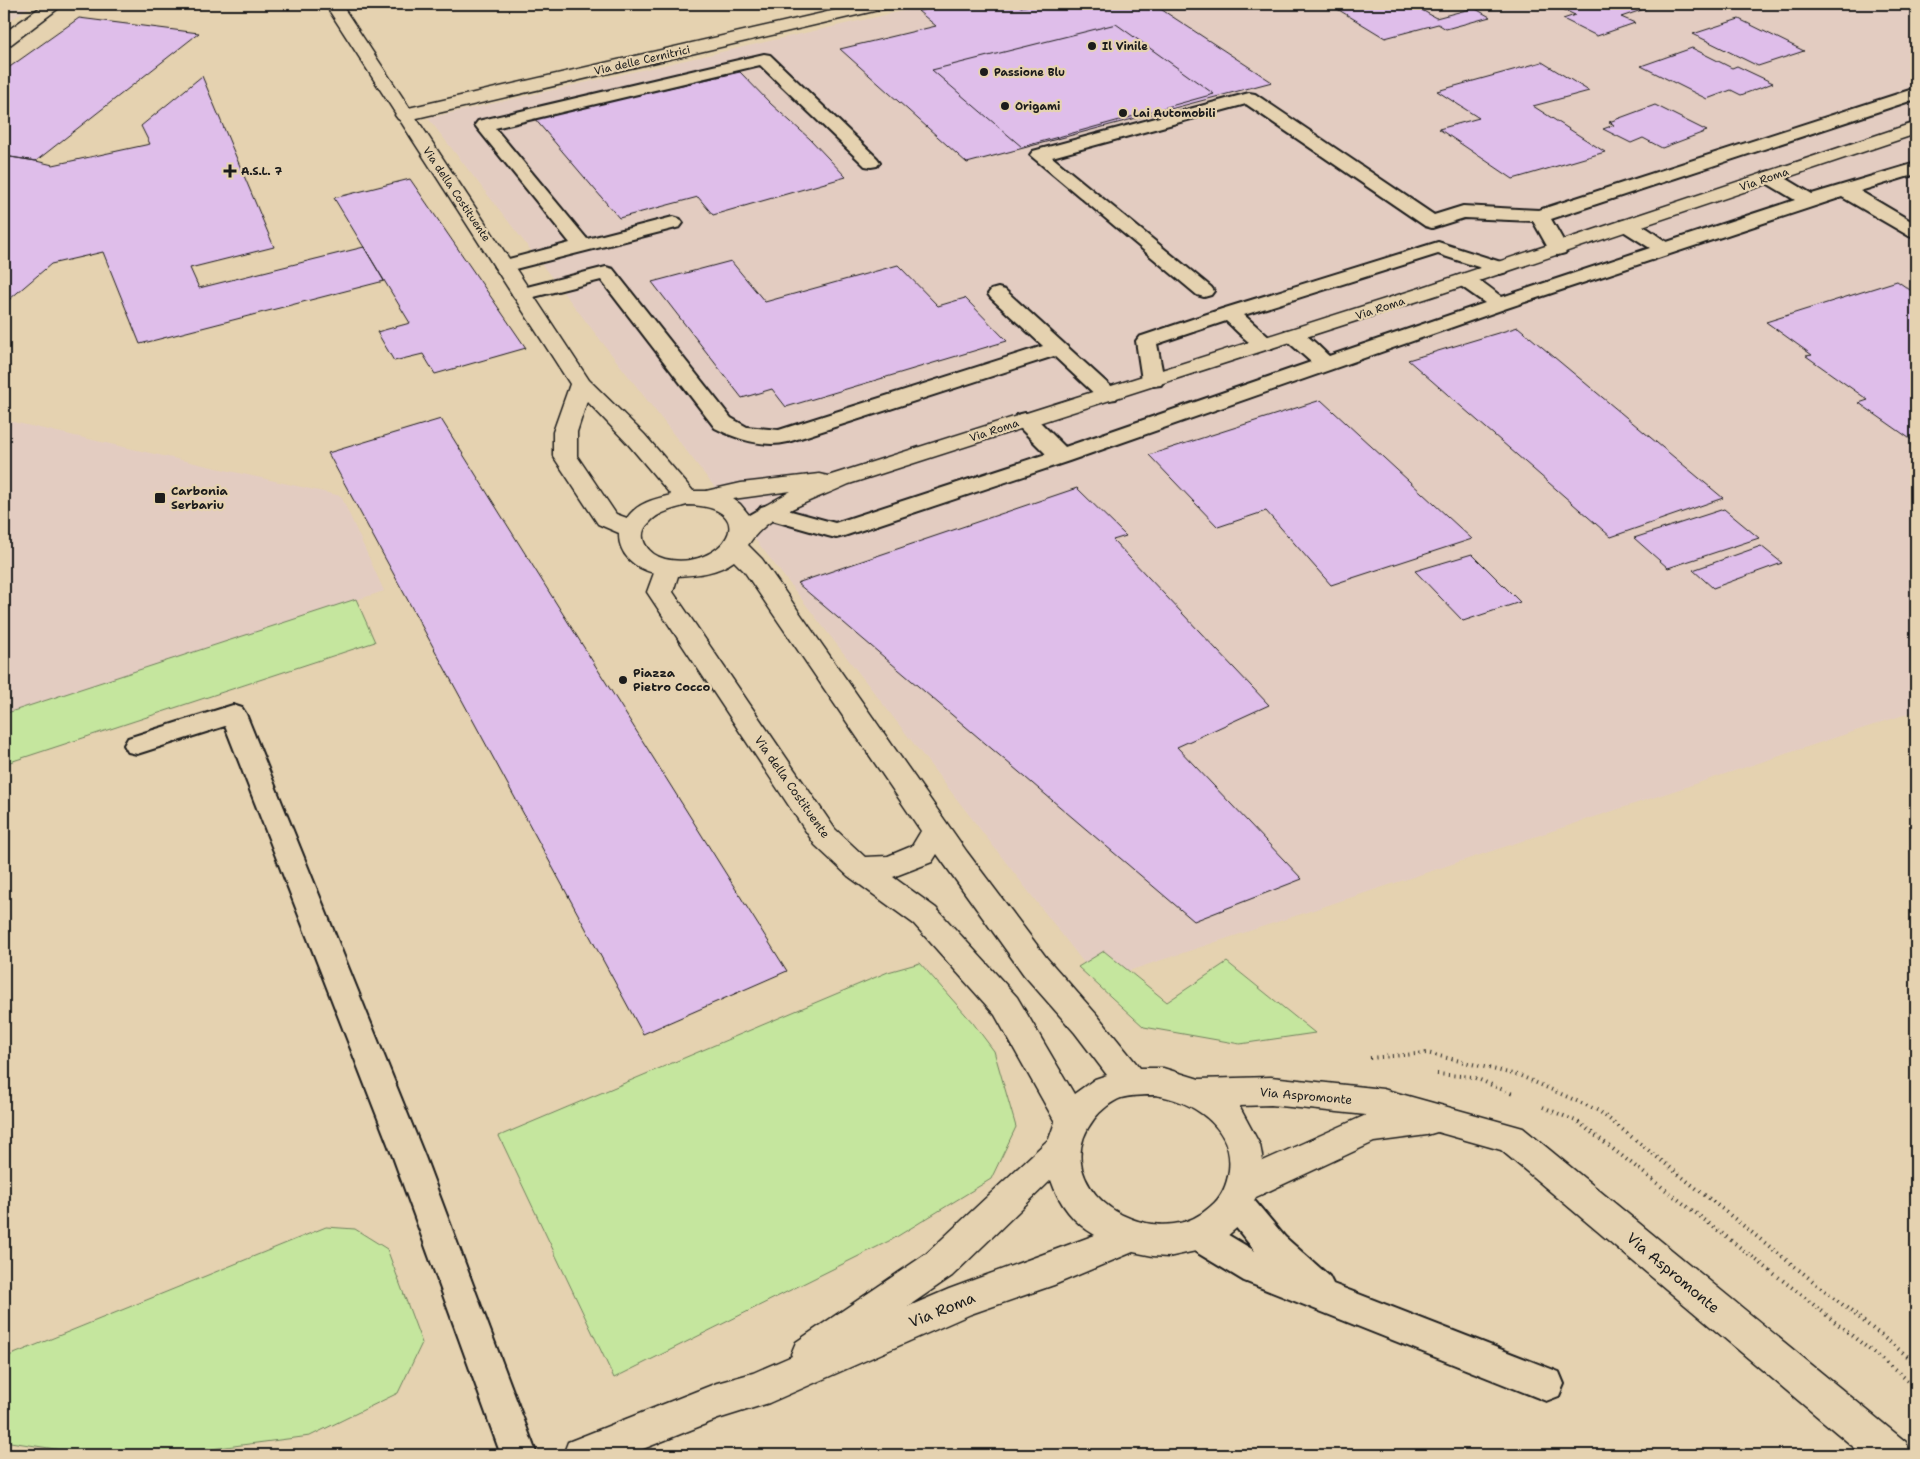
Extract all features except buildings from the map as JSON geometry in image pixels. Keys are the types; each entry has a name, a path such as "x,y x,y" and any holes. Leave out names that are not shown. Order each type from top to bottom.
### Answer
{"main road":[{"path":"4,41 56,4"},
{"name":"Via della Costituente","path":"334,4 582,384 619,418 666,471 695,498"},
{"name":"Via delle Cernitrici","path":"404,114 881,4"},
{"name":"Via Roma","path":"738,541 750,525 768,512 841,479 1465,280 1916,128"},
{"path":"582,384 565,432 564,456 607,519 630,528"},
{"name":"Via Roma","path":"695,498 741,490 841,479"},
{"path":"695,498 722,503 735,512 742,523 738,541 723,558 706,565 687,569 668,568 645,561 637,555 629,542 630,528 639,517 651,508 668,501 695,498"},
{"path":"738,541 956,860 1035,966 1086,1024 1132,1082"},
{"name":"Via della Costituente","path":"668,568 660,592 825,837 858,868 926,916 1006,1006 1067,1134"},
{"path":"858,868 890,867 922,854 937,830"},
{"path":"1155,1081 1178,1084 1199,1093 1216,1104 1229,1117 1240,1134 1246,1151 1247,1169 1241,1195 1220,1222 1198,1235 1176,1240 1154,1241 1131,1236 1107,1226 1086,1211 1072,1191 1064,1169 1067,1134 1088,1102 1108,1089 1132,1082 1155,1081"},
{"name":"Via Aspromonte","path":"1199,1093 1271,1091 1383,1103 1511,1138 1892,1455"},
{"name":"Via Aspromonte","path":"1241,1195 1370,1128 1440,1119"},
{"name":"Via Roma","path":"756,1390 939,1265 1067,1134"},
{"name":"Via Roma","path":"582,1455 717,1402 756,1390 962,1301 1040,1273 1131,1236"}],"lane":[{"path":"582,246 484,124 764,58 872,162"},
{"path":"1204,291 1039,155 1249,98 1432,222 1464,212 1540,216 1916,93"},
{"path":"768,512 836,531 1061,456 1500,304 1810,201 1916,168"},
{"path":"1770,177 1810,201"},
{"path":"1844,190 1916,232"},
{"path":"1540,216 1558,249"},
{"path":"504,266 673,223"},
{"path":"1627,225 1665,249"},
{"path":"1153,380 1146,341 1229,312 1438,248 1500,268"},
{"path":"522,294 606,273 723,423 742,433 780,437 1058,348"},
{"path":"1465,280 1500,304"},
{"path":"998,294 1108,394"},
{"path":"1229,312 1265,344"},
{"path":"1292,335 1326,364"},
{"path":"1026,420 1061,456"},
{"path":"137,745 233,714 409,1157 519,1455"},
{"path":"1241,1195 1273,1248 1326,1296"},
{"path":"1198,1235 1256,1270 1546,1384"}],"path":[{"path":"1367,1058 1427,1053 1521,1076 1599,1111 1916,1363"}],"shaded area":[{"path":"4,4 33,4 4,25"},
{"path":"934,4 1916,4 1916,711 1098,981 428,118"},
{"path":"4,420 341,496 384,591 4,714"}],"green space":[{"path":"356,599 375,642 4,764 4,714"},
{"path":"1104,951 1167,1002 1227,962 1315,1033 1240,1044 1144,1027 1078,967"},
{"path":"920,963 973,1023 994,1051 1016,1127 991,1179 893,1239 614,1378 499,1136 888,972"},
{"path":"326,1227 355,1229 387,1249 422,1343 398,1393 310,1436 188,1452 74,1452 4,1441 4,1358"}],"place":[{"name":"Il Vinile","path":"1092,46"},
{"name":"Passione Blu","path":"984,72"},
{"name":"Origami","path":"1005,106"},
{"name":"Lai Automobili","path":"1123,113"},
{"name":"A.S.L. 7","path":"230,171"},
{"name":"Carbonia Serbariu","path":"160,498"},
{"name":"Piazza Pietro Cocco","path":"623,680"}]}
